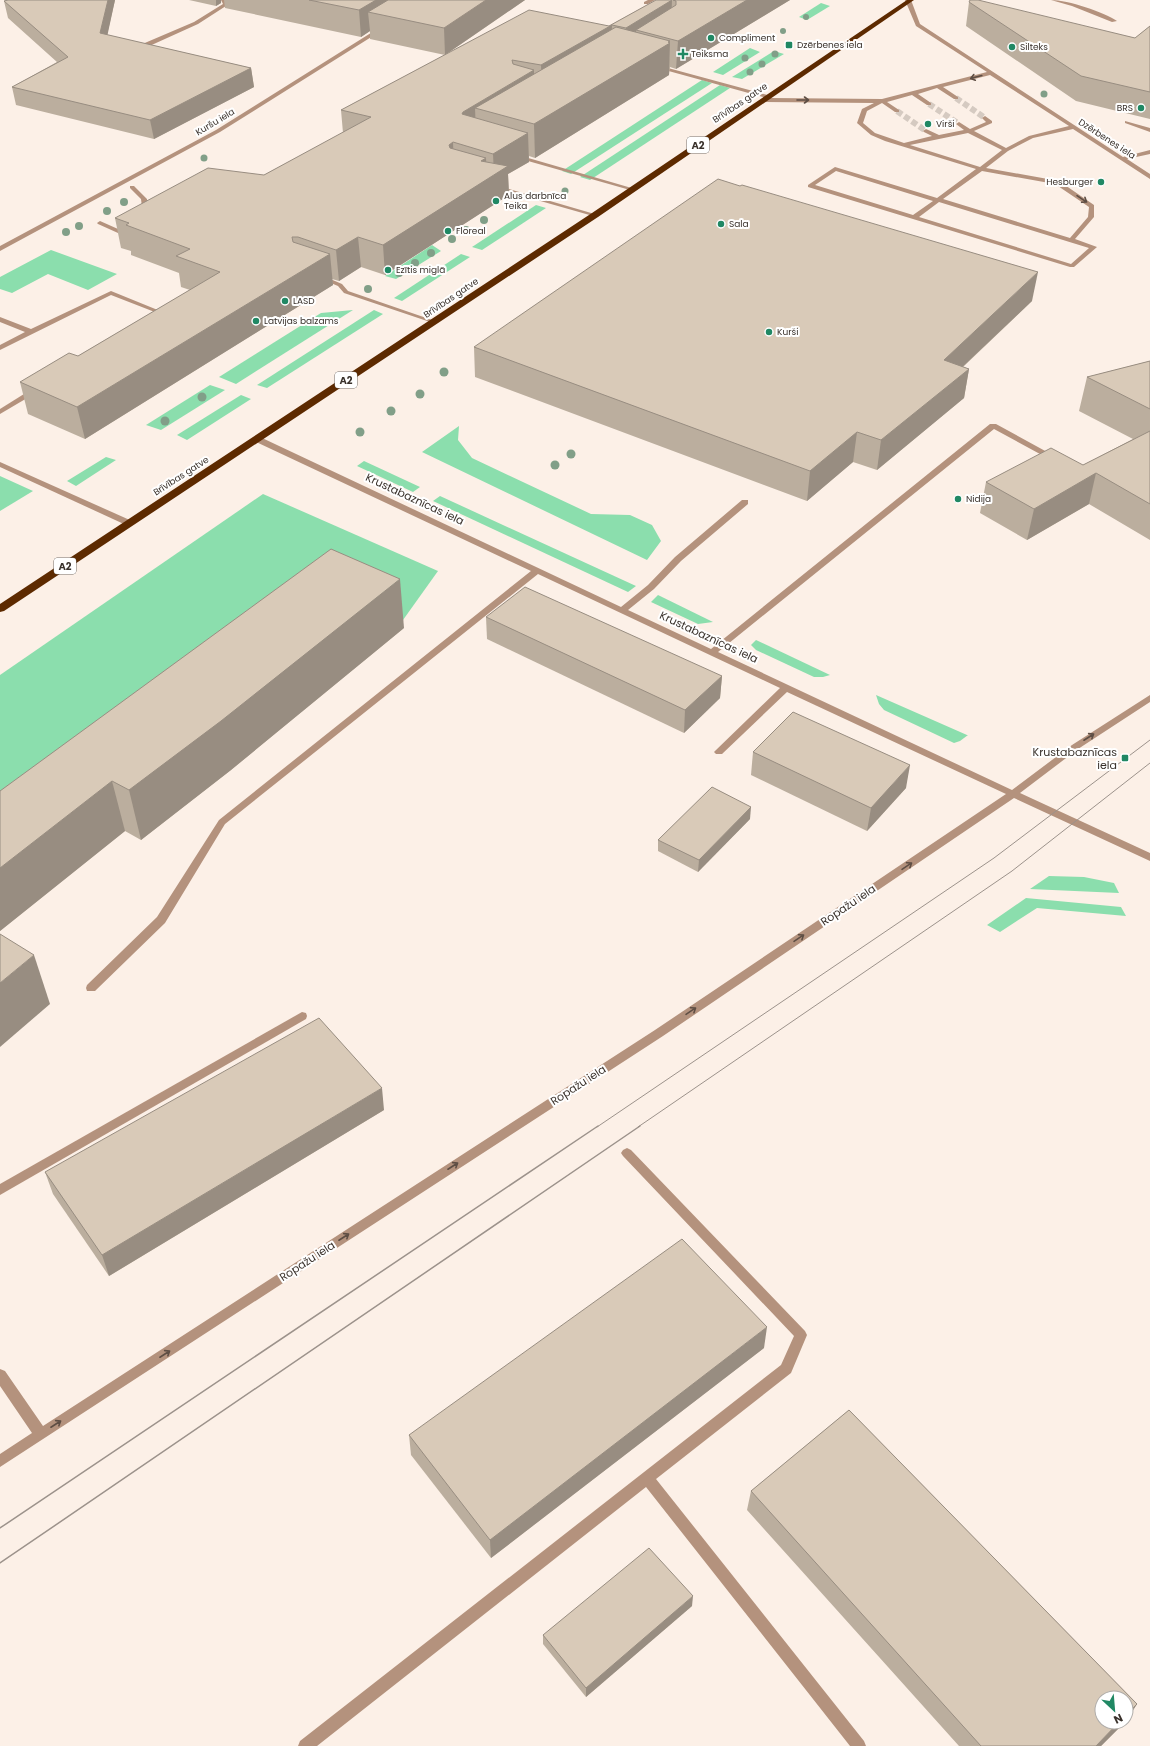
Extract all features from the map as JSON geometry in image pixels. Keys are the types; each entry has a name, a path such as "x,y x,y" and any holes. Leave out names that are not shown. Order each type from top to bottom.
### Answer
{"highway":[{"name":"Brīvības gatve","path":"0,609 595,215 910,0"}],"street":[{"path":"130,49 143,47 196,23 226,4 224,0"},
{"path":"646,3 652,0"},
{"name":"Dzērbenes iela","path":"910,0 918,26 1150,177"},
{"path":"1054,0 1114,21"},
{"name":"Kuršu iela","path":"2,246 218,131 387,24"},
{"path":"650,65 766,98 882,101 897,111"},
{"path":"990,74 882,101 864,110 860,123 873,134 887,140 905,144 981,169 1035,177 1057,182 1092,206 1091,216 1072,239"},
{"path":"939,87 956,98"},
{"path":"913,93 929,104"},
{"path":"905,144 969,131 990,122 985,118"},
{"path":"1127,122 1150,130"},
{"path":"959,124 969,131 1006,150"},
{"path":"915,217 1006,150 1030,137 1073,127"},
{"path":"926,131 938,137"},
{"path":"1122,158 1150,152"},
{"path":"506,153 632,189"},
{"path":"835,169 939,199 1094,247 1072,266 810,186 835,169"},
{"path":"489,185 595,215"},
{"path":"132,187 144,198 147,217 140,221"},
{"path":"100,223 118,231 132,224"},
{"path":"316,275 340,285 346,292 435,322"},
{"path":"0,348 111,293 167,314 155,321"},
{"path":"0,319 30,332"},
{"path":"0,412 44,386"},
{"path":"713,652 992,426 1058,460"},
{"name":"Krustabaznīcas iela","path":"257,439 1150,857"},
{"path":"0,464 129,523"},
{"path":"622,610 651,587 678,559 745,502"},
{"path":"91,988 161,920 222,822 538,570"},
{"path":"719,752 787,687"},
{"name":"Ropažu iela","path":"0,1461 659,1032 1013,794 1075,747 1150,698"},
{"path":"0,1190 302,1016"},
{"path":"305,1746 786,1369 801,1335 627,1153"},
{"path":"0,1375 41,1434"},
{"path":"647,1478 859,1746"}],"green space":[{"path":"821,3 830,6 807,20 799,17"},
{"path":"750,48 760,52 723,75 713,72"},
{"path":"774,51 784,54 742,79 732,77"},
{"path":"702,80 712,83 571,174 562,171"},
{"path":"720,85 730,88 590,180 580,177"},
{"path":"536,205 546,208 482,250 472,247"},
{"path":"432,245 441,251 396,279 385,276"},
{"path":"51,250 117,274 88,290 48,274 12,293 0,289 0,277"},
{"path":"461,254 470,257 402,301 394,298"},
{"path":"353,310 236,384 219,377 321,313"},
{"path":"374,310 383,314 267,388 257,385"},
{"path":"210,385 225,390 161,430 146,425"},
{"path":"241,395 251,399 187,440 177,435"},
{"path":"459,426 458,440 472,458 591,514 630,515 652,525 661,541 647,560 422,452"},
{"path":"106,457 116,460 76,486 67,481"},
{"path":"364,461 420,487 413,492 357,466"},
{"path":"0,476 33,491 0,511"},
{"path":"263,494 438,571 403,620 0,848 0,675"},
{"path":"440,496 636,586 628,592 433,501"},
{"path":"658,595 713,622 698,624 651,602"},
{"path":"756,640 830,675 814,677 756,650 751,645"},
{"path":"876,695 968,735 960,741 954,743 884,710 879,704"},
{"path":"1049,876 1084,877 1114,883 1119,893 1030,889"},
{"path":"1026,898 1121,907 1126,916 1037,908 1000,932 987,925"}],"building":[{"path":"108,0 100,33 251,68 150,120 12,87 68,57 4,1"},
{"path":"309,0 376,0 359,10"},
{"path":"388,0 486,0 444,28 368,12"},
{"path":"656,0 672,0 626,28 612,25 541,65 512,60 513,64 534,70 462,114 528,133 493,154 453,142 449,145 450,148 486,158 481,161 508,166 383,245 358,237 336,250 298,237 292,237 293,242 330,254 77,407 20,382 69,353 78,356 220,272 176,256 190,249 126,225 129,223 115,218 208,168 264,175 371,117 341,110 529,10 609,26"},
{"path":"673,0 747,0 678,41 636,30 676,5 676,1"},
{"path":"970,0 978,0 1135,38 1150,26 1150,92 1081,76 969,2"},
{"path":"616,27 670,41 668,42 670,43 534,124 475,108"},
{"name":"Kurši","path":"718,179 1038,272 944,360 969,369 881,440 857,432 810,471 474,347"},
{"path":"1150,361 1150,409 1087,377"},
{"path":"1150,431 1150,504 1096,473 1034,509 986,482 1051,448 1083,465"},
{"path":"331,549 400,579 221,721 129,790 112,781 0,868 0,791"},
{"path":"525,587 722,676 685,710 486,617"},
{"path":"793,712 910,765 871,808 753,752"},
{"path":"712,787 751,807 699,860 658,840"},
{"path":"0,934 34,955 0,983"},
{"path":"319,1018 382,1088 102,1255 45,1172"},
{"path":"682,1239 767,1327 490,1540 409,1435"},
{"path":"849,1410 1123,1690 1094,1690 1094,1730 1111,1730 1096,1746 981,1746 751,1491"},
{"path":"649,1548 693,1596 586,1688 543,1635"}],"tunnel":[{"path":"956,98 985,118"},
{"path":"929,104 959,124"},
{"path":"897,111 926,131"}],"tram line":[{"path":"597,1127 994,858 1150,740"},
{"path":"638,1127 1012,871 1150,763"},
{"path":"0,1528 598,1126"},
{"path":"0,1563 640,1126"}],"place":[{"name":"Compliment","path":"711,38"},
{"name":"Dzērbenes iela","path":"789,45"},
{"name":"Silteks","path":"1012,47"},
{"name":"Teiksma","path":"683,54"},
{"name":"BRS","path":"1141,108"},
{"name":"Virši","path":"928,124"},
{"name":"Hesburger","path":"1101,182"},
{"name":"Alus darbnīca Teika","path":"496,201"},
{"name":"Sala","path":"721,224"},
{"name":"Floreal","path":"448,231"},
{"name":"Ezītis miglā","path":"388,270"},
{"name":"LASD","path":"285,301"},
{"name":"Latvijas balzams","path":"256,321"},
{"name":"Kurši","path":"769,332"},
{"name":"Nidija","path":"958,499"},
{"name":"Krustabaznīcas iela","path":"1125,758"}]}
